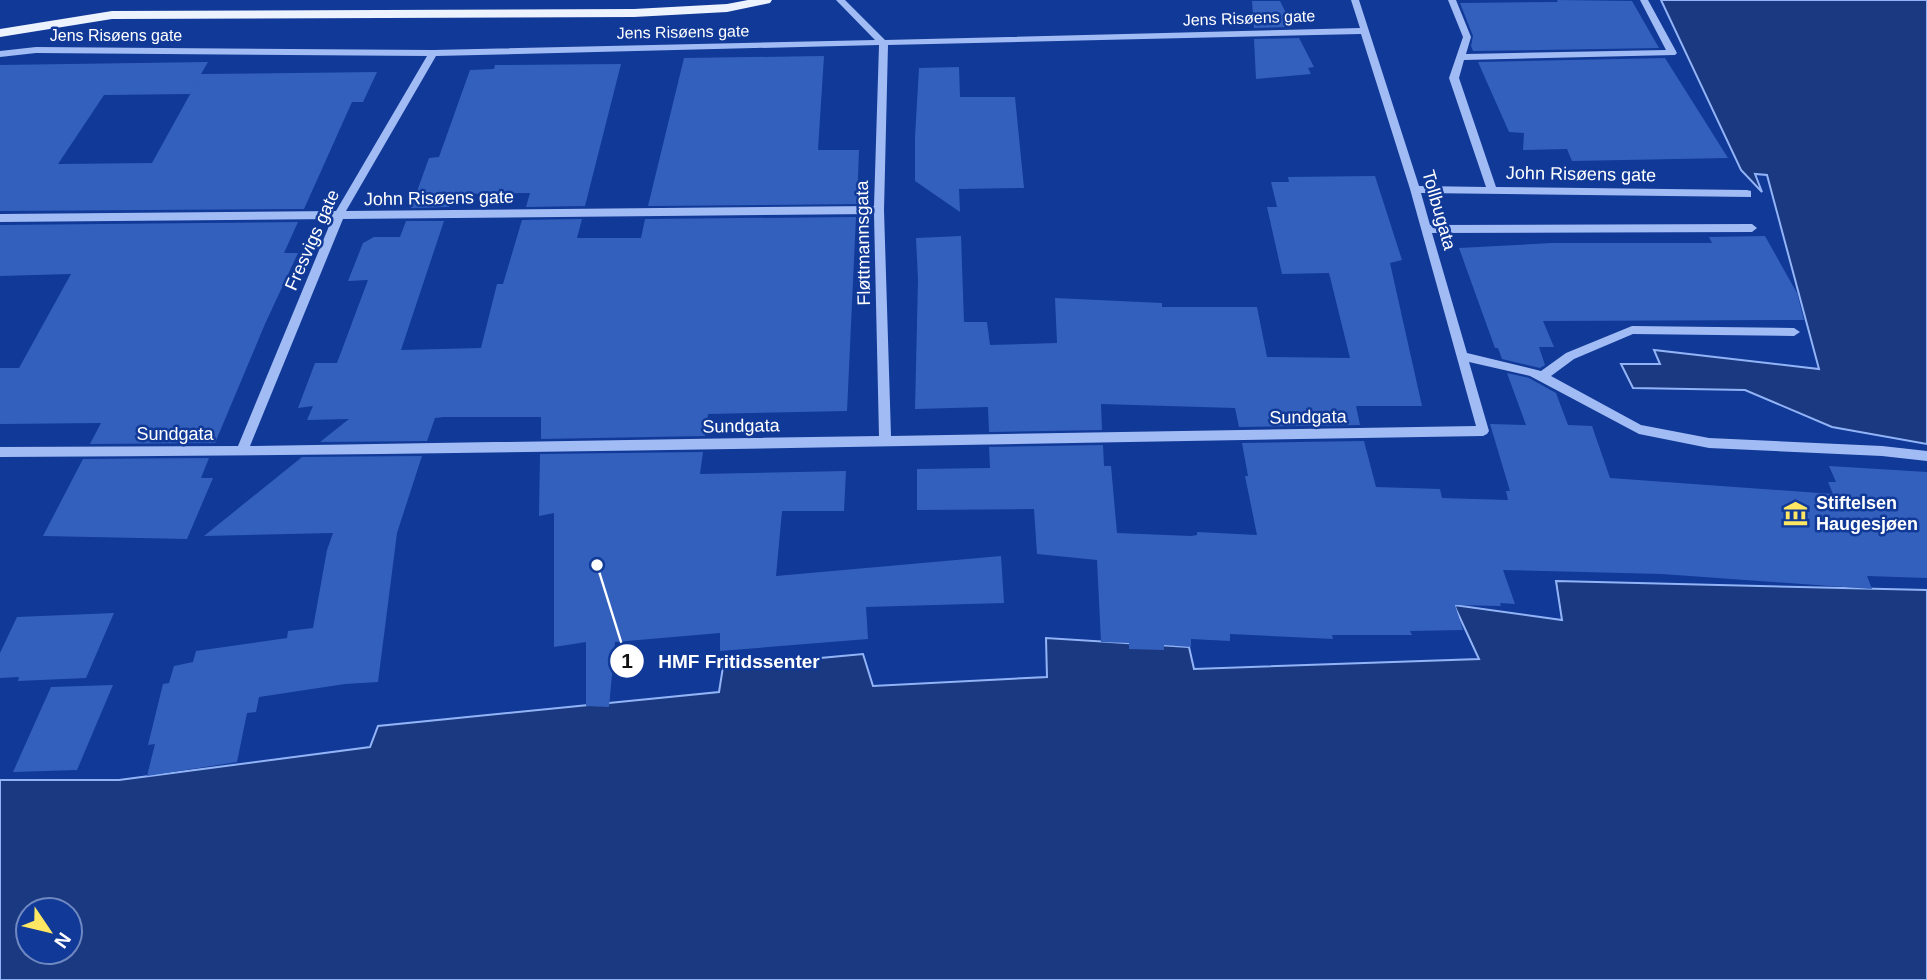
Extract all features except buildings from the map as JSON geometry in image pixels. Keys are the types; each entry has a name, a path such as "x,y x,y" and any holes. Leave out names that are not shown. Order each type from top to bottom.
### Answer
{"main road":[{"path":"0,33 112,15 634,13 727,8 766,0"}],"street":[{"path":"840,0 884,44"},
{"name":"Tollbugata","path":"1355,0 1415,189 1483,431"},
{"path":"1452,0 1467,37 1454,78 1492,190"},
{"path":"1461,57 1672,53 1644,0"},
{"name":"Jens Risøens gate","path":"0,54 36,50 433,53 1366,31"},
{"name":"Fløttmannsgata","path":"884,44 879,210 885,442"},
{"name":"Fresvigs gate","path":"242,451 338,217 433,53"},
{"name":"John Risøens gate","path":"1415,189 1747,194"},
{"name":"John Risøens gate","path":"0,218 879,210"},
{"path":"1426,229 1752,228"},
{"path":"1541,377 1570,355 1632,330 1794,332"},
{"path":"1461,356 1533,372 1639,429 1709,443 1882,451 1927,456"},
{"name":"Sundgata","path":"0,452 885,442 1483,431"}],"water":[{"path":"1661,0 1927,0 1927,444 1832,427 1745,390 1633,388 1621,364 1660,364 1654,350 1819,369 1767,175 1755,174 1762,192 1741,170"},
{"path":"1556,581 1927,590 1927,980 0,980 0,780 119,780 370,747 378,726 719,692 723,667 863,654 873,686 1047,677 1046,638 1189,647 1194,669 1479,659 1454,605 1562,620"}],"place":[{"name":"Stiftelsen Haugesjøen","path":"1796,513"},
{"name":"HMF Fritidssenter","path":"597,565"}]}
